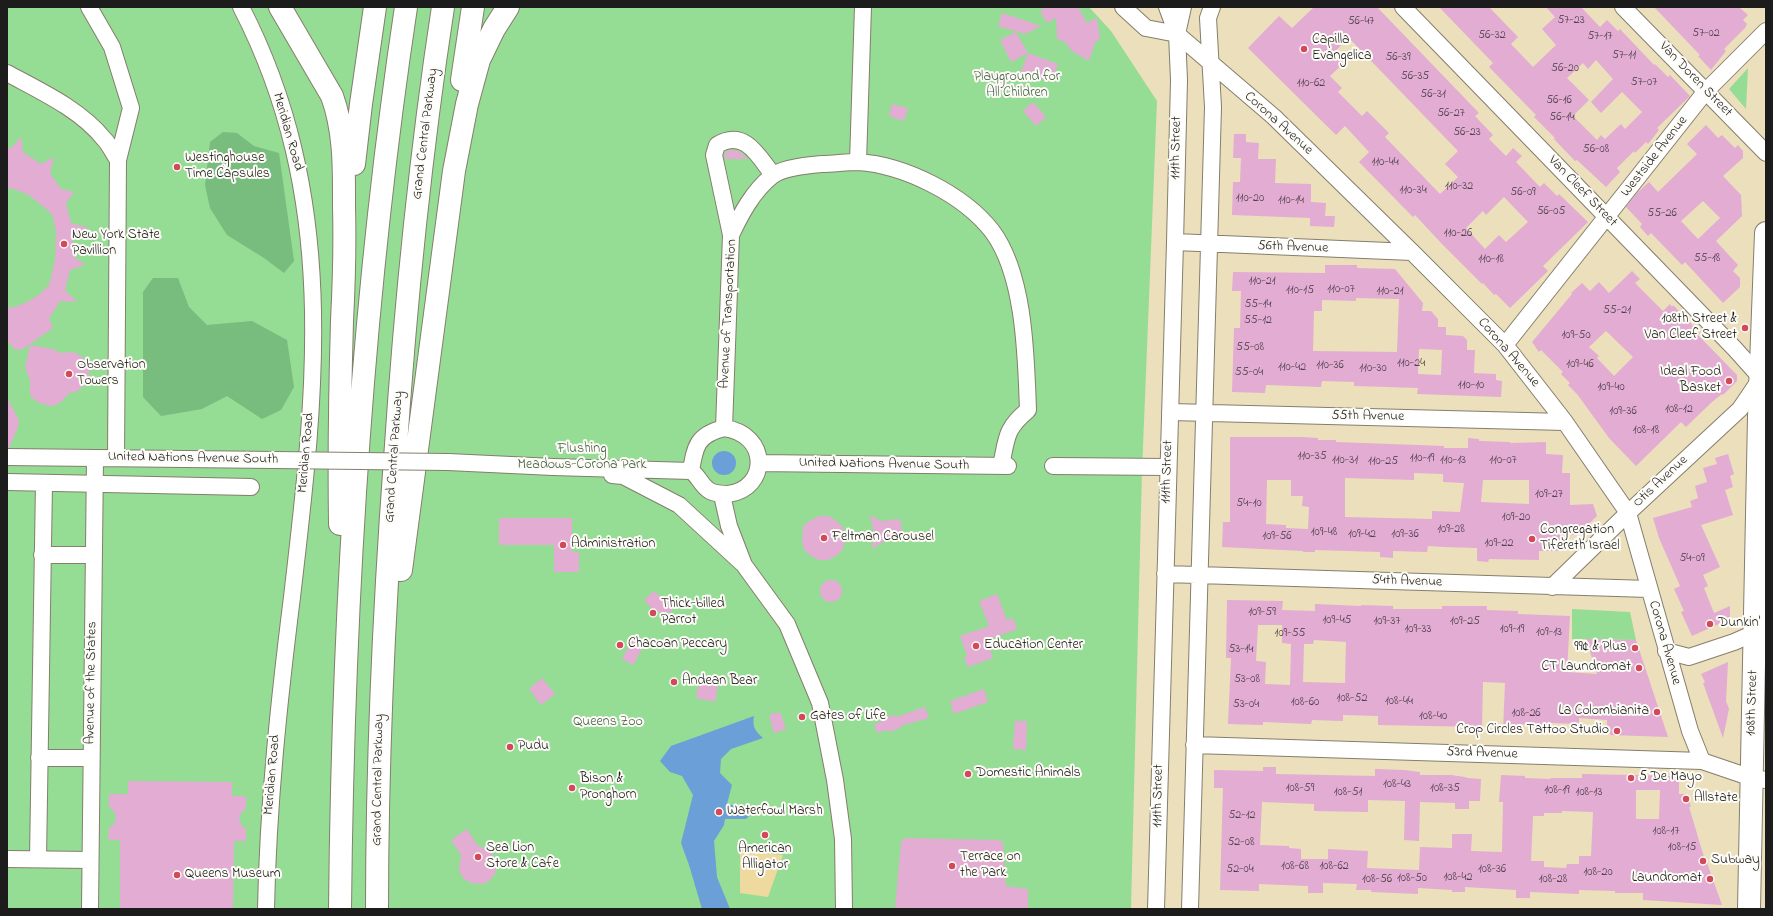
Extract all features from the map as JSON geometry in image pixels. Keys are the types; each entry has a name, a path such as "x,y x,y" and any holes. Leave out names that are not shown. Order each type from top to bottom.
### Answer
{"main road":[{"path":"280,7 324,81 337,110 344,155 345,253 339,441 343,727 340,909"},
{"path":"345,253 361,104 375,7"},
{"path":"343,727 355,506 366,346 384,172 406,7"},
{"name":"Grand Central Parkway","path":"377,909 380,725 387,573 404,343 423,154 443,7"},
{"path":"380,725 454,171 459,104 473,7"},
{"path":"454,171 474,75 488,39 508,7"},
{"name":"108th Street","path":"1749,909 1759,779 1751,760 1760,630 1766,233"}],"street":[{"path":"89,7 112,47 130,108 118,160 116,458"},
{"name":"Meridian Road","path":"241,7 270,74 299,171 307,220 314,302 313,372 309,443 275,745 269,819 266,909"},
{"path":"731,236 714,155 717,145 733,141 747,143 773,175 803,165 858,162 862,7"},
{"path":"1123,7 1146,28 1177,34 1182,7"},
{"name":"Corona Avenue","path":"1167,7 1177,34 1274,117 1412,252 1505,345 1565,422 1628,514 1690,731 1702,760"},
{"path":"1190,909 1213,107 1208,18 1212,7"},
{"name":"Van Cleef Street","path":"1403,7 1763,376"},
{"name":"Van Doren Street","path":"1623,7 1766,153"},
{"name":"Westside Avenue","path":"1505,345 1706,91 1766,31"},
{"name":"111th Street","path":"1156,909 1175,242 1178,80 1177,34"},
{"path":"7,73 47,95 85,120 105,139 118,160"},
{"name":"United Nations Avenue South","path":"759,463 1005,466 1007,434 1015,421 1028,410 1021,311 1011,268 992,231 962,202 929,182 899,169 858,162"},
{"name":"Avenue of Transportation","path":"724,428 731,236 743,211 773,175"},
{"name":"56th Avenue","path":"1175,242 1412,252"},
{"name":"Otis Avenue","path":"1552,587 1740,409 1763,376"},
{"name":"55th Avenue","path":"1170,412 1565,422"},
{"path":"724,428 736,430 748,436 755,446 759,463 756,475 747,487 737,493 722,495 711,491 700,483 691,471 694,450 701,439 710,432 724,428"},
{"name":"United Nations Avenue South","path":"7,457 448,462 691,471"},
{"name":"Avenue of the States","path":"90,909 95,458"},
{"path":"1053,466 1168,468"},
{"path":"553,467 624,476 679,505 744,565 787,624 820,703 835,780 843,839 844,909"},
{"path":"7,482 251,487"},
{"path":"38,860 44,483"},
{"path":"722,495 730,526 744,565"},
{"path":"42,555 94,556"},
{"name":"54th Avenue","path":"1166,574 1649,589"},
{"path":"1666,651 1690,657 1760,630"},
{"name":"53rd Avenue","path":"1194,745 1702,760 1759,779"},
{"path":"39,758 91,758"},
{"path":"7,859 90,860"}],"green space":[{"name":"Flushing Meadows-Corona Park","path":"7,7 1089,7 1111,31 1157,101 1142,471 1131,909 7,909"},
{"path":"1748,68 1746,109 1729,89"},
{"path":"223,132 237,133 254,146 279,153 294,261 284,273 264,258 227,235 210,208 205,185 210,142"},
{"path":"153,278 178,278 189,307 207,325 252,321 287,340 294,387 281,410 262,419 227,396 202,409 161,416 143,397 143,292"},
{"path":"1572,609 1630,612 1636,640 1572,639"}],"sand":[{"path":"740,851 783,855 768,897 740,893"}],"water":[{"path":"724,451 733,454 736,463 733,472 724,475 715,472 712,463 715,454"},
{"name":"Waterfowl Marsh","path":"754,716 753,723 755,728 763,738 731,749 721,759 720,773 732,785 727,804 748,809 750,815 746,819 725,819 724,825 714,841 717,877 730,909 702,909 681,843 693,795 682,776 670,772 660,761 671,746"}],"building":[{"path":"1047,7 1078,7 1087,23 1097,18 1100,39 1095,42 1089,61 1072,51 1065,42 1057,39 1056,18 1047,23 1040,11"},
{"path":"1314,7 1377,7 1479,113 1475,116 1493,135 1489,139 1506,156 1513,148 1522,156 1516,162 1540,187 1544,183 1557,196 1559,194 1588,222 1543,266 1548,271 1510,308 1496,294 1494,295 1483,283 1482,284 1415,215 1413,217 1359,162 1369,152 1345,126 1336,135 1248,48 1279,16 1292,28","holes":["1349,38 1458,151 1445,164 1458,177 1440,194 1385,137 1389,133 1367,111 1362,116 1338,92 1342,88 1330,76 1344,63 1333,53","1504,197 1528,222 1506,242 1499,235 1485,249 1466,228 1483,211 1486,215"]},
{"path":"1439,7 1489,7 1518,37 1511,44 1533,67 1556,45 1542,29 1555,17 1546,7 1581,7 1600,27 1607,20 1618,31 1620,29 1654,65 1655,64 1668,77 1670,75 1690,96 1657,128 1659,130 1648,144 1646,142 1635,153 1634,151 1617,168 1620,172 1606,187 1577,160 1575,161 1554,139 1555,138 1534,117 1536,115 1489,67 1493,63","holes":["1596,60 1613,79 1591,102 1601,113 1622,92 1642,112 1625,129 1621,124 1605,139 1601,135 1597,140 1573,116 1589,100 1567,78 1583,63 1588,69"]},
{"path":"1654,7 1739,7 1748,15 1743,20 1747,24 1745,28 1724,49 1726,51 1711,70 1698,56 1700,55"},
{"path":"1002,13 1041,26 1025,34 998,26"},
{"path":"1016,32 1028,53 1011,62 1000,40"},
{"path":"1028,53 1058,64 1051,82 1021,72"},
{"path":"1033,102 1046,117 1036,126 1023,111"},
{"path":"892,104 908,108 904,121 889,116"},
{"path":"1706,125 1718,138 1722,135 1735,148 1738,145 1743,151 1743,158 1723,176 1741,195 1742,216 1716,241 1738,265 1733,271 1740,278 1740,287 1723,303 1685,262 1682,265 1651,233 1648,236 1640,227 1642,224 1626,207 1637,193 1649,182 1658,192 1697,154 1687,144","holes":["1703,201 1720,218 1698,239 1681,221"]},
{"path":"1234,134 1246,134 1246,142 1259,143 1258,159 1276,159 1275,183 1311,184 1311,202 1326,203 1325,216 1335,216 1334,227 1310,226 1310,218 1232,215 1233,182 1240,182 1241,158 1233,158"},
{"name":"New York State Pavillion","path":"21,137 23,152 41,164 54,157 50,173 61,189 74,192 66,203 71,223 89,228 73,235 73,256 85,265 70,270 65,290 77,302 60,301 49,319 53,328 23,349 15,350 7,340 7,308 15,307 29,301 40,294 49,285 55,261 56,232 52,214 29,195 7,188 7,148 11,148"},
{"path":"729,150 739,151 748,159 725,159 725,152"},
{"path":"1325,265 1357,265 1357,268 1395,269 1423,303 1422,311 1431,311 1438,319 1438,327 1446,327 1446,335 1463,336 1467,340 1467,350 1475,350 1474,373 1496,374 1496,380 1502,381 1501,397 1417,394 1418,388 1354,386 1354,382 1322,381 1321,387 1266,385 1265,393 1232,392 1234,328 1240,328 1241,291 1232,291 1233,272 1325,273","holes":["1356,298 1399,299 1397,352 1313,351 1314,311 1322,311 1322,300 1356,301","1419,349 1442,350 1441,375 1418,374"]},
{"path":"1632,271 1640,279 1635,283 1663,311 1670,304 1672,307 1673,305 1700,333 1698,335 1737,375 1737,381 1723,395 1722,394 1712,402 1686,427 1681,422 1636,466 1609,438 1577,394 1568,385 1570,383 1561,374 1563,372 1541,350 1539,352 1532,342 1572,294 1571,293 1582,283 1590,291 1599,282 1609,293","holes":["1606,331 1633,357 1614,376 1597,358 1599,356 1589,347"]},
{"path":"30,345 53,349 61,353 76,353 82,357 87,362 89,369 87,383 76,392 69,393 56,405 49,406 37,402 30,395 30,380 25,368"},
{"path":"7,398 19,420 18,427 9,448 7,448"},
{"path":"1230,437 1301,437 1318,438 1318,440 1336,440 1336,442 1444,446 1444,448 1468,448 1468,438 1479,439 1479,441 1510,443 1546,442 1546,454 1563,455 1562,473 1570,473 1570,505 1593,504 1597,516 1577,535 1560,535 1560,551 1539,551 1539,560 1489,559 1488,562 1477,561 1477,548 1428,546 1427,552 1393,551 1393,558 1380,557 1380,552 1315,550 1315,552 1303,552 1222,547 1223,522 1230,522","holes":["1414,473 1443,474 1443,482 1464,483 1460,512 1432,511 1432,519 1345,517 1345,478 1414,480","1267,480 1291,480 1291,496 1303,496 1302,506 1309,507 1308,529 1286,528 1286,525 1266,524","1483,480 1529,480 1529,504 1481,502"]},
{"path":"1728,454 1734,474 1730,476 1733,487 1725,490 1733,515 1701,525 1720,567 1703,575 1708,586 1704,588 1714,613 1730,606 1730,619 1692,636 1681,612 1684,611 1674,589 1680,586 1659,538 1653,518 1692,507 1690,501 1698,498 1695,486 1707,482 1703,468 1717,464 1715,458"},
{"path":"870,515 881,521 900,519 903,536 886,540 872,549 874,533"},
{"name":"Feltman Carousel","path":"819,516 828,516 834,519 842,526 845,534 845,542 842,550 836,556 828,560 819,560 811,556 805,551 802,543 803,526"},
{"name":"Administration","path":"499,518 572,518 572,552 579,552 579,572 554,572 554,545 499,545"},
{"path":"831,580 839,583 842,591 839,599 831,602 823,599 820,591 823,583"},
{"path":"654,591 662,598 672,598 672,612 655,612 644,600"},
{"path":"997,594 1007,620 1013,618 1017,629 987,640 993,658 968,667 964,657 967,656 960,636 989,626 979,601"},
{"path":"1227,600 1283,601 1282,610 1315,611 1315,604 1393,606 1393,609 1442,609 1442,606 1487,606 1487,610 1518,611 1518,614 1570,616 1567,672 1597,674 1586,639 1636,640 1668,737 1610,735 1610,727 1607,727 1607,720 1579,718 1579,724 1551,723 1551,732 1538,732 1538,725 1517,724 1516,730 1503,730 1505,683 1483,682 1482,727 1378,725 1378,716 1343,715 1343,721 1312,720 1311,724 1263,722 1263,725 1228,724 1231,658 1226,658","holes":["1258,625 1282,625 1282,643 1291,644 1290,685 1265,684 1266,662 1256,661","1314,640 1346,642 1345,683 1303,682 1304,644 1313,644"]},
{"path":"634,636 646,642 633,665 622,659"},
{"path":"1728,662 1726,701 1729,709 1723,738 1701,674"},
{"path":"542,678 555,694 541,705 529,689"},
{"path":"699,681 718,684 715,702 696,698"},
{"path":"984,689 988,702 954,714 950,701"},
{"path":"925,707 929,718 900,726 901,728 889,732 888,730 877,733 874,724 885,720 884,718 895,715 896,717"},
{"path":"780,712 786,729 774,733 769,715"},
{"path":"1015,721 1027,721 1026,750 1013,749"},
{"path":"1263,767 1276,767 1276,774 1375,776 1375,769 1404,770 1420,772 1420,775 1451,775 1481,779 1480,801 1469,801 1469,809 1455,809 1455,803 1420,802 1419,841 1404,840 1405,801 1368,800 1368,812 1314,811 1314,804 1262,802 1260,845 1289,846 1289,848 1301,849 1301,859 1328,859 1328,849 1368,851 1367,868 1419,870 1420,847 1452,848 1452,834 1472,834 1471,851 1502,852 1503,802 1499,802 1501,775 1550,779 1582,778 1582,774 1679,776 1679,794 1687,794 1691,807 1689,807 1704,857 1722,905 1643,900 1643,893 1615,893 1615,891 1579,890 1579,894 1530,892 1530,898 1516,898 1516,890 1465,887 1465,892 1452,892 1452,890 1418,888 1418,894 1371,892 1371,890 1356,890 1357,884 1323,883 1323,893 1308,893 1308,886 1259,884 1259,891 1220,890 1223,788 1214,788 1214,770 1263,771","holes":["1636,790 1660,790 1659,819 1636,819","1562,811 1593,812 1591,856 1579,856 1579,864 1567,864 1566,868 1544,867 1544,861 1531,861 1533,816 1544,816 1544,813 1562,813"]},
{"name":"Queens Museum","path":"128,781 232,782 232,796 246,796 246,808 242,812 239,819 242,826 246,829 246,841 234,841 233,909 120,909 120,840 108,840 109,828 114,824 116,818 115,813 109,806 109,794 128,794"},
{"name":"Sea Lion Store & Cafe","path":"467,829 477,845 491,851 496,861 497,867 495,874 489,881 483,884 471,883 464,879 459,871 461,855 451,840"},
{"name":"Terrace on the Park","path":"905,838 998,840 1003,842 1006,886 1028,889 1028,909 895,909 901,842"}],"place":[{"name":"Capilla Evangelica","path":"1304,49"},
{"name":"Westinghouse Time Capsules","path":"177,167"},
{"name":"New York State Pavillion","path":"64,244"},
{"name":"108th Street & Van Cleef Street","path":"1745,328"},
{"name":"Observation Towers","path":"69,374"},
{"name":"Ideal Food Basket","path":"1729,381"},
{"name":"Feltman Carousel","path":"824,538"},
{"name":"Congregation Tifereth Israel","path":"1532,539"},
{"name":"Administration","path":"563,545"},
{"name":"Thick-billed Parrot","path":"653,613"},
{"name":"Dunkin'","path":"1710,624"},
{"name":"Chacoan Peccary","path":"620,645"},
{"name":"Education Center","path":"976,646"},
{"name":"99¢ & Plus","path":"1635,648"},
{"name":"CT Laundromat","path":"1639,668"},
{"name":"Andean Bear","path":"674,682"},
{"name":"La Colombianita","path":"1657,712"},
{"name":"Gates of Life","path":"802,717"},
{"name":"Crop Circles Tattoo Studio","path":"1617,731"},
{"name":"Pudu","path":"510,747"},
{"name":"Domestic Animals","path":"968,774"},
{"name":"5 De Mayo","path":"1631,778"},
{"name":"Bison & Pronghorn","path":"572,788"},
{"name":"Allstate","path":"1686,799"},
{"name":"Waterfowl Marsh","path":"719,812"},
{"name":"American Alligator","path":"765,835"},
{"name":"Sea Lion Store & Cafe","path":"478,857"},
{"name":"Subway","path":"1703,861"},
{"name":"Terrace on the Park","path":"952,866"},
{"name":"Queens Museum","path":"177,875"},
{"name":"Laundromat","path":"1710,879"}],"park label":[{"name":"Playground for All Children","path":"1017,86"},
{"name":"Queens Zoo","path":"608,723"}]}
